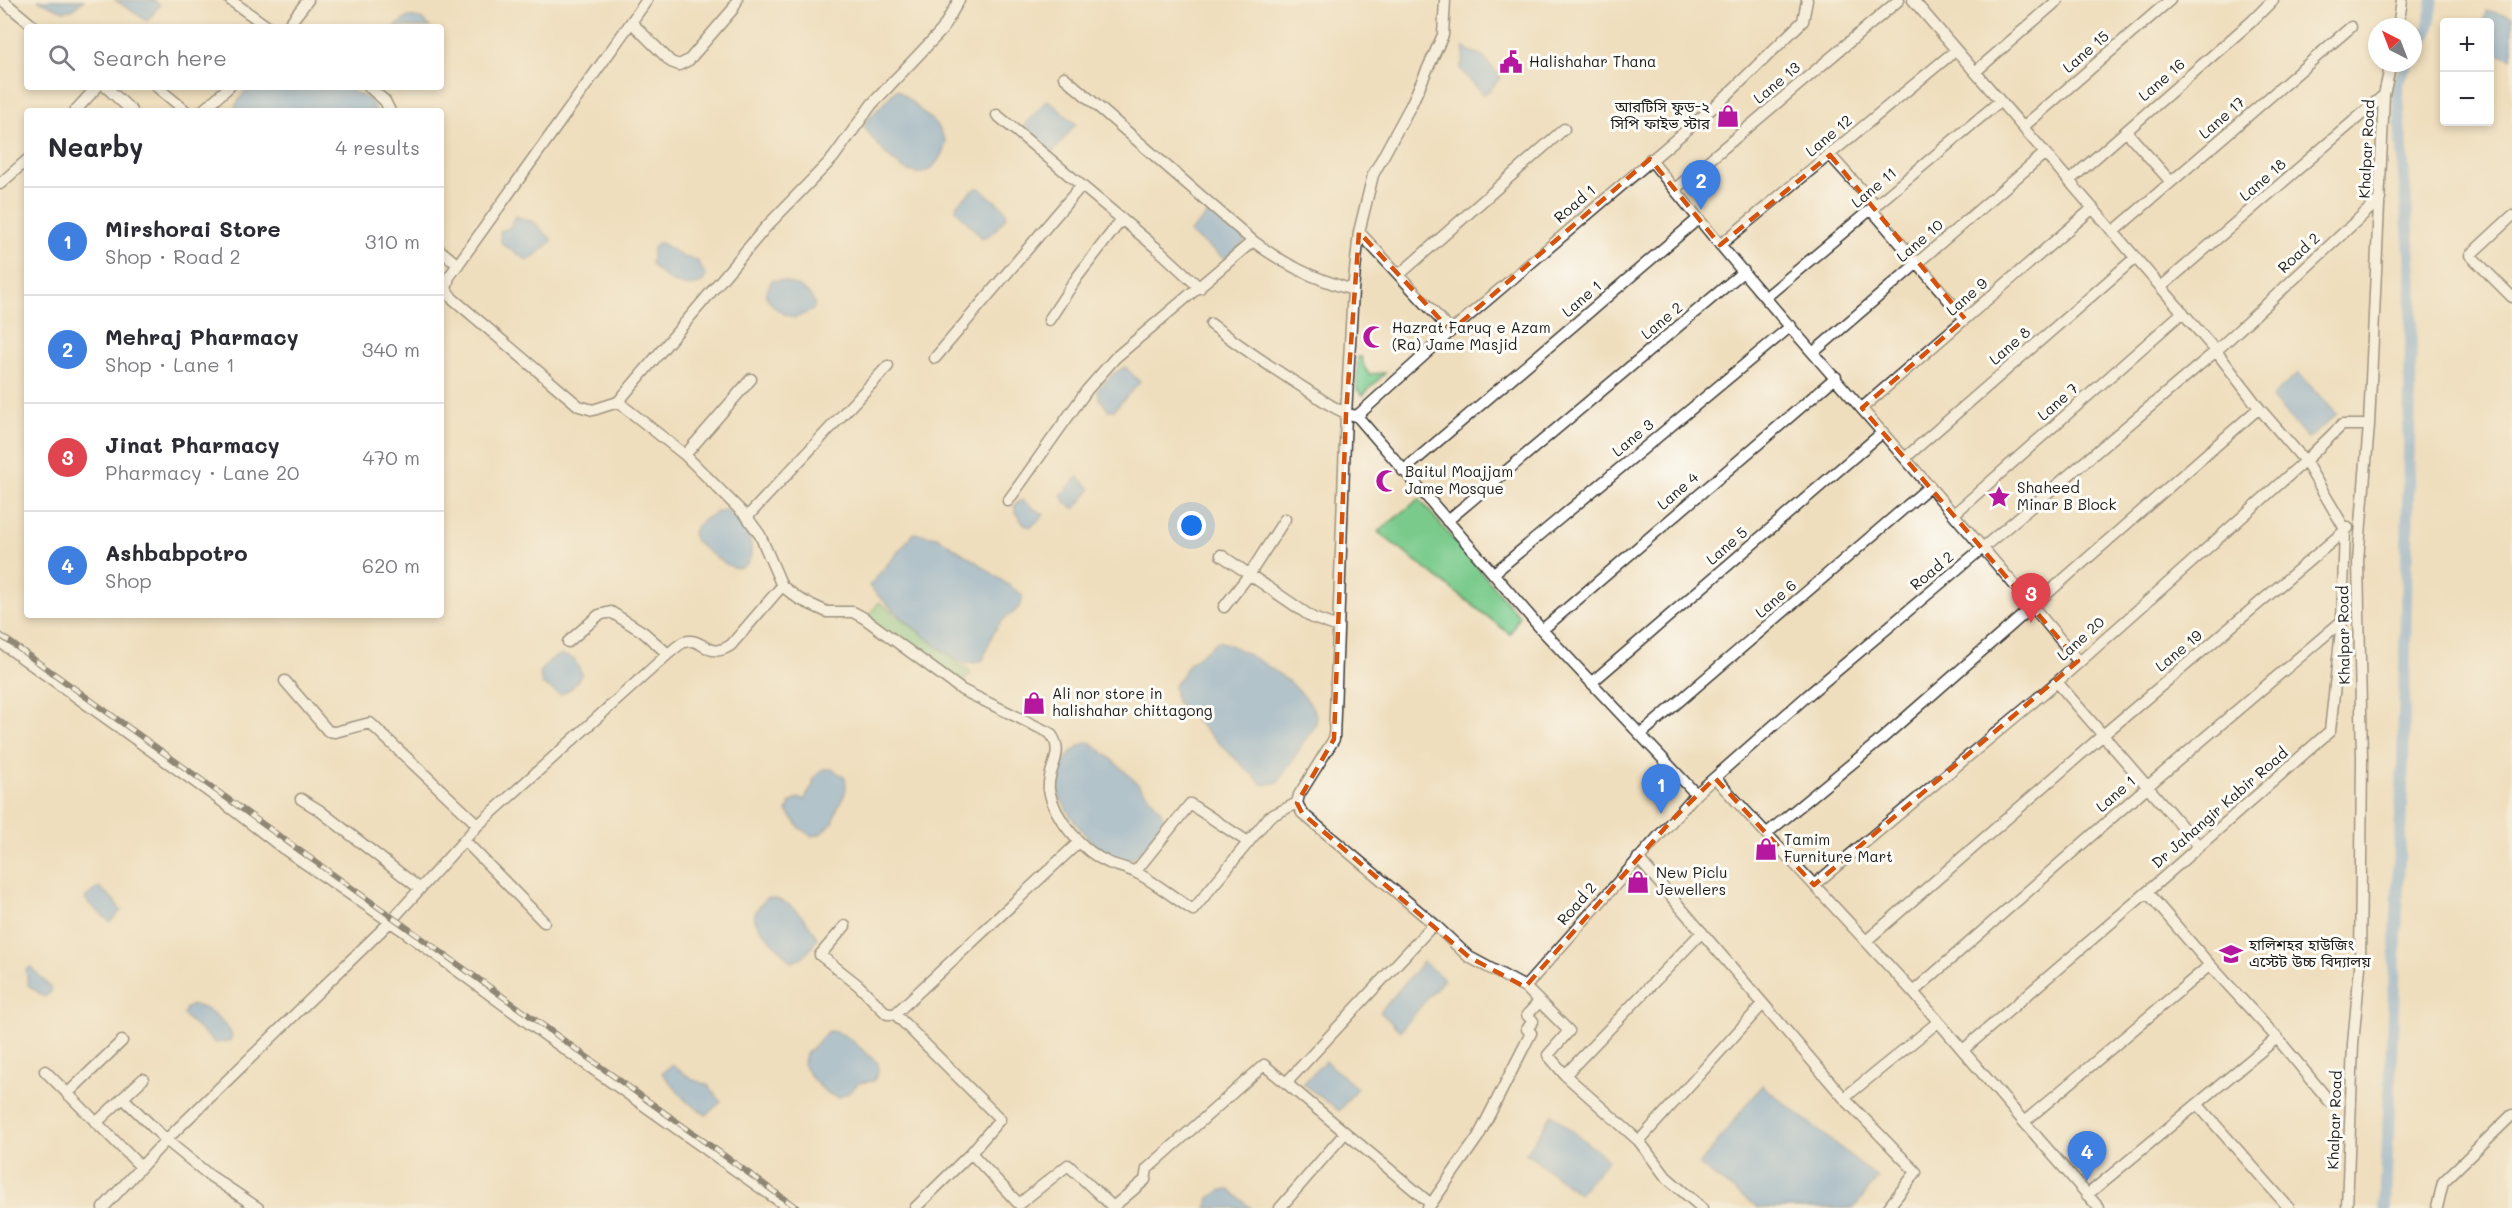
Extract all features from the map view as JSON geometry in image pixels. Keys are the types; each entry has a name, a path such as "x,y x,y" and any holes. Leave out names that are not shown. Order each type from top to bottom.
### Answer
{"street":[{"path":"2,0 32,24"},
{"path":"230,0 264,24"},
{"path":"295,24 308,0"},
{"path":"647,0 449,277 446,289 452,298 579,406 593,411 618,402 766,227 833,158 872,104 942,30 959,0"},
{"path":"632,22 671,62 679,65 688,60 733,9 737,0"},
{"path":"1445,0 1443,35 1411,105 1373,175 1359,232 1353,290 1351,415 1338,627 1334,740 1299,795 1297,802 1302,813 1434,924 1469,957 1526,987 1569,1031 1548,1055 1565,1076 1639,1141 1666,1177 1702,1208"},
{"name":"Road 1","path":"1351,415 1723,99 1803,21 1807,0"},
{"name":"Lane 13","path":"1674,189 1899,0"},
{"path":"1913,0 2216,351 2259,408 2305,461 2345,529 2361,524"},
{"path":"1975,72 2058,0"},
{"name":"Lane 15","path":"2023,128 2170,0"},
{"name":"Lane 16","path":"2069,181 2272,0"},
{"path":"2399,18 2402,0"},
{"name":"Lane 17","path":"2113,232 2351,27"},
{"name":"Lane 12","path":"1720,245 1956,50"},
{"name":"Khalpar Road","path":"2347,1208 2353,1044 2360,967 2362,758 2358,560 2369,425 2384,95 2389,72"},
{"path":"1064,77 1253,241 1282,263 1321,280 1353,290"},
{"path":"78,108 94,90"},
{"path":"109,90 129,108"},
{"path":"162,90 182,108"},
{"path":"372,90 385,101 388,108"},
{"path":"205,108 225,91"},
{"name":"Lane 18","path":"2161,287 2384,95"},
{"name":"Lane 11","path":"1766,297 2000,101"},
{"path":"996,115 1122,219 1200,288"},
{"path":"1399,275 1564,129"},
{"path":"2126,131 2171,182"},
{"name":"Lane 10","path":"1814,352 2045,153"},
{"path":"1830,154 1917,264 1965,319"},
{"path":"1647,162 1674,189 1983,547 2078,662"},
{"path":"0,184 24,163"},
{"path":"935,358 1081,186"},
{"name":"Road 2","path":"1526,987 1696,794 1816,689 2216,351 2380,200"},
{"name":"Lane 9","path":"1862,408 2093,208"},
{"path":"2512,216 2470,255 2512,297"},
{"path":"1049,320 1078,276 1122,219"},
{"name":"Lane 1","path":"1403,471 1698,219"},
{"path":"1359,232 1450,331"},
{"path":"1008,501 1087,390 1115,358 1253,241"},
{"path":"444,253 458,265"},
{"name":"Lane 8","path":"1905,458 2135,258"},
{"name":"Lane 2","path":"1447,521 1744,271"},
{"name":"Lane 7","path":"1954,514 2183,312"},
{"path":"1211,324 1274,369 1351,415 1494,573 1542,630 1696,794"},
{"name":"Lane 3","path":"1494,573 1791,326"},
{"path":"747,517 888,366"},
{"name":"Lane 4","path":"1542,630 1836,377"},
{"path":"685,456 751,379"},
{"path":"618,402 685,456 747,517 760,535 783,586 799,599 827,612 853,612 962,690 1050,733 1057,741 1057,756 1049,788 1058,813 1079,842 1107,862 1135,872 1193,910 1269,817 1297,802"},
{"path":"1766,834 1877,743 2259,408"},
{"name":"Lane 20","path":"1814,885 2057,682 2305,461 2342,425 2369,425"},
{"name":"Lane 5","path":"1591,683 1883,432"},
{"name":"Lane 6","path":"1641,734 1930,486"},
{"path":"1224,607 1285,519"},
{"name":"Dr Jahangir Kabir Road","path":"1963,1050 2330,731 2342,621 2345,529"},
{"name":"Lane 19","path":"1866,942 2103,735 2345,529"},
{"path":"1221,555 1313,618 1338,627"},
{"path":"103,1208 166,1140 390,922 478,825 668,654 684,642 693,642 713,652 721,652 731,645 783,586"},
{"path":"568,642 599,615 611,612 643,632 668,654"},
{"name":"Lane 1","path":"1913,992 2148,786 2342,621"},
{"path":"0,642 223,802 284,849 390,922 789,1208"},
{"path":"285,681 328,731 335,732 370,723 478,825"},
{"path":"2057,682 2198,845"},
{"path":"1715,778 1913,992 2099,1208"},
{"path":"301,799 319,810 420,888"},
{"path":"1135,872 1190,804 1248,842"},
{"path":"465,841 544,922"},
{"path":"845,926 820,955 858,984 887,1014 895,1014 1079,842"},
{"path":"1638,858 1844,1098 1916,1172 1888,1208"},
{"path":"2147,892 2277,1038 2330,1102"},
{"path":"1286,1083 1434,924"},
{"path":"1565,1076 1702,932"},
{"path":"2024,1122 2210,965"},
{"path":"971,1153 1019,1204 1068,1165 1114,1208 1145,1180 1147,1168 1264,1065 1430,1206 1478,1137 1531,1033 1527,1029 1533,1021 1527,1016 1539,1002"},
{"path":"1639,1141 1763,1004"},
{"path":"895,1014 1000,1119 971,1153 915,1208"},
{"path":"1844,1098 1938,1022"},
{"path":"2087,1195 2277,1038"},
{"path":"67,1094 123,1041"},
{"path":"45,1071 141,1167"},
{"path":"96,1123 143,1079"},
{"path":"123,1098 166,1140 209,1175 258,1208"},
{"path":"2198,1105 2289,1208"},
{"path":"2437,1208 2443,1182 2512,1115"},
{"path":"1280,1208 1345,1133"}],"highlighted area":[{"path":"1830,155 1965,319 1862,408 2078,661 1814,885 1715,778 1671,821 1525,987 1469,957 1302,813 1297,803 1334,739 1346,414 1359,232 1451,331 1650,159 1720,245"}],"green space":[{"path":"1358,357 1362,357 1364,367 1369,374 1385,373 1363,395 1357,390"},
{"path":"1419,499 1519,616 1510,634 1378,532"},
{"path":"879,602 971,672 960,686 867,618"}],"water":[{"path":"38,0 84,0 72,10 63,11"},
{"path":"115,0 154,0 160,5 147,21"},
{"path":"2486,10 2512,17 2512,59 2494,52 2494,18 2484,18"},
{"path":"408,17 421,19 427,24 398,24"},
{"path":"1463,48 1482,56 1501,77 1483,95 1460,69 1464,55"},
{"path":"897,89 938,126 946,142 938,161 924,173 914,173 904,169 884,152 863,125"},
{"path":"246,90 350,90 370,100 374,108 237,108 235,106"},
{"path":"1048,100 1076,124 1048,158 1023,135 1027,131 1025,124"},
{"path":"976,188 1005,209 1007,215 993,232 982,238 956,210 957,204"},
{"path":"1213,209 1245,241 1225,259 1189,233"},
{"path":"515,216 534,222 552,240 528,261 501,243 500,231 509,228"},
{"path":"657,243 661,243 683,257 697,260 706,276 702,283 687,286 674,282 662,274 651,264 653,248"},
{"path":"772,280 785,282 803,290 815,304 813,310 795,318 777,309 765,294"},
{"path":"1125,367 1140,382 1114,410 1108,410 1099,398 1098,389 1113,374"},
{"path":"2298,373 2337,414 2308,439 2272,397"},
{"path":"1078,477 1091,489 1075,509 1067,504 1061,495"},
{"path":"1022,500 1044,515 1031,527 1022,521 1015,509 1014,505"},
{"path":"724,510 733,514 741,522 750,541 750,559 738,568 722,561 694,540 693,531 699,524 711,515"},
{"path":"914,533 937,537 1022,595 1019,607 996,628 983,660 967,664 955,658 915,628 869,586"},
{"path":"1218,641 1244,652 1279,674 1307,700 1315,713 1315,726 1278,782 1263,785 1176,702 1174,686 1190,663"},
{"path":"562,655 574,659 582,674 572,688 560,695 542,684 540,673 549,661"},
{"path":"1089,742 1131,777 1164,818 1147,844 1124,864 1101,850 1082,831 1066,809 1054,785 1063,764 1071,753"},
{"path":"823,769 832,769 845,778 845,791 836,810 834,822 819,835 811,836 800,828 787,811 790,803 799,798 804,800 813,785 813,779"},
{"path":"99,887 113,899 121,911 110,922 85,898"},
{"path":"767,898 783,901 797,911 809,924 817,938 810,949 799,959 791,962 758,926 754,918 756,910"},
{"path":"1423,962 1444,979 1400,1031 1380,1012"},
{"path":"31,967 50,987 51,992 44,997 28,985 26,970"},
{"path":"193,1005 210,1012 221,1021 230,1031 232,1036 230,1041 215,1043 183,1015 186,1008"},
{"path":"828,1031 849,1038 878,1063 874,1081 858,1083 850,1092 838,1098 827,1093 809,1075 803,1064 806,1054"},
{"path":"1325,1061 1357,1088 1339,1111 1303,1084"},
{"path":"672,1065 694,1080 708,1085 721,1102 706,1115 686,1101 662,1073"},
{"path":"1762,1085 1878,1178 1854,1208 1758,1208 1699,1165"},
{"path":"1552,1114 1608,1160 1579,1194 1526,1153"},
{"path":"1221,1190 1230,1190 1251,1208 1206,1208 1210,1198"}],"waterway":[{"path":"2422,41 2428,31 2433,0"},
{"path":"2385,1208 2403,763 2412,283 2397,83 2404,72"}],"railway":[{"path":"0,635 797,1208"}],"place":[{"name":"Halishahar Thana","path":"1511,62"},
{"name":"আরটিসি ফুড-২ সিপি ফাইভ স্টার","path":"1728,116"},
{"name":"Mehraj Pharmacy","path":"1701,210"},
{"name":"Hazrat Faruq e Azam (Ra) Jame Masjid","path":"1374,337"},
{"name":"Baitul Moajjam Jame Mosque","path":"1387,481"},
{"name":"Shaheed Minar B Block","path":"1999,497"},
{"name":"Jinat Pharmacy","path":"2031,623"},
{"name":"Ali nor store in halishahar chittagong","path":"1034,703"},
{"name":"Mirshorai Store","path":"1661,814"},
{"name":"Tamim Furniture Mart","path":"1766,849"},
{"name":"New Piclu Jewellers","path":"1638,882"},
{"name":"হালিশহর হাউজিং এস্টেট উচ্চ বিদ্যালয়","path":"2231,954"},
{"name":"Ashbabpotro","path":"2087,1181"}]}
